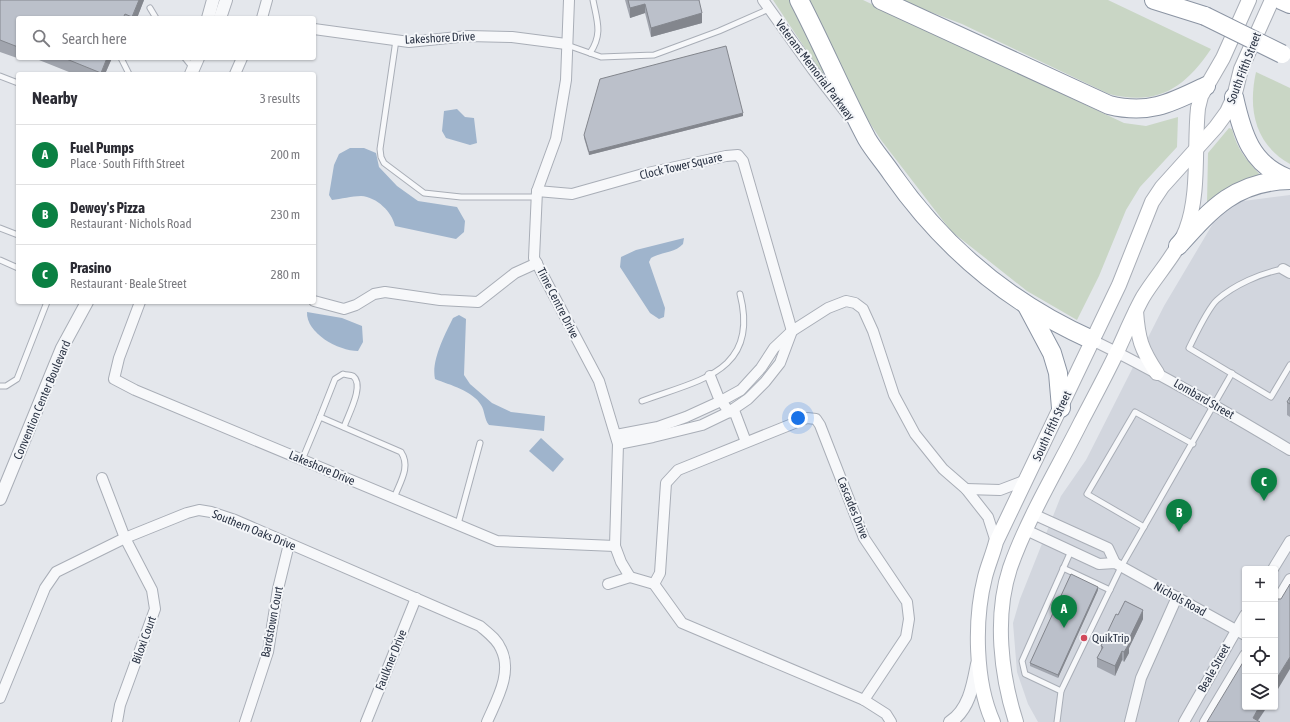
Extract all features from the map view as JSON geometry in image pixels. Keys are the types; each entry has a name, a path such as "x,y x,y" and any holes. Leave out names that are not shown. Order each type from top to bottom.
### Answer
{"highway":[{"path":"799,0 868,140 904,192 948,242 986,276 1027,305 1069,329 1092,340"},
{"path":"881,0 1109,105 1139,110 1151,109 1171,103 1206,86"},
{"path":"1154,0 1204,16"},
{"path":"1173,0 1286,56"},
{"path":"1281,0 1290,4"},
{"path":"1234,97 1240,124 1249,148 1268,167 1279,175 1290,180"},
{"path":"1178,246 1208,212 1240,190 1258,184 1290,180"},
{"path":"1027,305 1052,353 1058,374 1061,408"}],"main road":[{"name":"South Fifth Street","path":"1016,722 1007,694 1000,647 1004,598 1010,570 1033,514 1117,352 1136,310 1154,280 1178,246 1186,228 1192,206 1198,108 1206,86 1223,58 1249,0"},
{"name":"South Fifth Street","path":"993,722 987,707 981,677 979,654 980,608 985,578 996,542 1061,408 1124,272 1152,202 1162,187 1196,151 1227,112 1234,97 1241,69 1272,0"},
{"path":"1136,310 1138,336 1144,353 1157,373"},
{"path":"1026,480 1024,506 1026,530"}],"street":[{"path":"209,16 213,0"},
{"path":"221,16 226,0"},
{"path":"263,16 267,0"},
{"name":"Time Centre Drive","path":"569,0 566,44 566,80 556,139 537,194 534,258 599,381 617,439 615,546 621,562 630,576"},
{"name":"Veterans Memorial Parkway","path":"763,0 813,70 868,140"},
{"name":"Lakeshore Drive","path":"316,29 409,42 468,36 498,36 566,44"},
{"path":"236,72 241,60"},
{"name":"Clock Tower Square","path":"537,194 572,194 643,174 738,155 743,162 792,330"},
{"path":"316,302 344,309 356,305 374,294 385,292 425,298 478,302 515,273 537,263"},
{"path":"617,439 686,417 722,401 741,390 761,368 774,348 792,330 828,308 846,301 855,303 863,309 873,332 894,395 915,434 943,469 966,489 988,517 996,542"},
{"name":"Convention Center Boulevard","path":"0,499 62,348 86,304"},
{"name":"Lakeshore Drive","path":"139,304 118,358 114,379 134,390 497,541 615,546"},
{"path":"617,439 653,438 702,425 729,412 748,399 780,363 792,330"},
{"name":"Lombard Street","path":"1092,340 1215,405 1290,450"},
{"path":"710,376 729,412 735,413 746,442"},
{"name":"Cascades Drive","path":"654,584 660,573 666,483 678,470 807,418 816,419 820,425 864,538 907,602 909,619 906,637 864,700"},
{"name":"Biloxi Court","path":"102,478 125,538 152,590 155,609 120,705 117,722"},
{"path":"966,489 1000,490 1026,480"},
{"name":"Southern Oaks Drive","path":"0,698 49,578 56,572 125,538 187,513 199,510 211,512 290,544 480,626 492,636 502,649 504,668 503,687 487,722"},
{"name":"Nichols Road","path":"1033,514 1108,548 1118,565"},
{"name":"Nichols Road","path":"1026,530 1099,564 1118,565 1242,633"},
{"path":"1275,566 1290,541"},
{"name":"Bardstown Court","path":"245,722 268,652 278,589 290,544"},
{"path":"608,584 630,576 654,584 682,623 864,700 886,714 891,722"},
{"path":"1276,602 1290,579"},
{"path":"1130,722 1140,678 1176,597"},
{"name":"Faulkner Drive","path":"366,722 416,598"},
{"name":"Beale Street","path":"1184,722 1242,620"},
{"path":"950,722 964,706 971,694 979,654"},
{"name":"Beale Street","path":"1206,722 1242,660"}],"lane":[{"path":"590,53 596,44 599,32 593,0"},
{"path":"150,8 155,16"},
{"path":"566,44 601,57 654,55 719,31 769,9"},
{"path":"396,40 380,149 381,158 384,163 424,193 439,196 460,197 537,194"},
{"path":"122,60 128,72"},
{"path":"0,76 16,82"},
{"path":"0,228 16,234"},
{"path":"0,260 16,267"},
{"path":"1287,271 1268,272 1237,287 1216,300 1189,348 1271,397 1290,365"},
{"path":"642,401 710,376 727,364 740,343 745,327 740,294"},
{"path":"0,386 6,386 17,379 46,304"},
{"path":"1057,722 1061,691 1110,590 1118,565 1144,527 1193,444 1232,373"},
{"path":"302,460 335,379 343,374 352,376 358,383 358,390 344,427"},
{"path":"1144,527 1087,494 1135,412 1193,444"},
{"path":"320,417 401,452 406,460 406,467 394,498"},
{"path":"458,524 480,443"},
{"path":"1061,691 1025,674 1022,661 1071,551"},
{"path":"1064,568 1110,590"}],"shaded area":[{"path":"1290,195 1290,722 1038,722 1028,704 1017,672 1013,623 1020,599 1061,496 1086,460 1164,306 1215,220 1236,202"}],"green space":[{"path":"773,0 791,0 826,72 822,74"},
{"path":"807,0 863,0 1124,123 1146,126 1178,117 1177,147 1140,187 1126,210 1099,276 1077,320 1027,291 951,231 881,140 852,96"},
{"path":"899,0 1108,0 1211,49 1190,75 1180,84 1168,91 1155,96 1141,98 1126,97 1109,94 962,24"},
{"path":"1256,72 1290,88 1290,164 1278,156 1268,146 1261,136 1256,124 1253,99"},
{"path":"1229,128 1232,129 1243,154 1261,176 1207,204 1208,153"}],"water":[{"path":"457,109 465,117 474,118 477,143 470,145 446,138 442,131 444,111"},
{"path":"350,148 364,148 376,153 379,167 397,186 418,201 457,207 465,221 464,232 456,239 395,226 391,216 383,206 367,197 358,196 332,200 329,195 334,165 339,154"},
{"path":"684,238 683,244 680,247 655,256 651,258 649,262 665,308 664,317 659,319 650,313 620,267 621,257 636,250"},
{"path":"307,312 342,318 362,326 363,342 358,351 341,348 317,334 308,320"},
{"path":"459,315 466,319 464,375 470,384 492,403 511,412 545,416 544,431 489,425 481,405 473,396 461,389 435,379 435,364 446,332 453,318"},
{"path":"541,438 564,459 553,472 529,451"}],"building":[{"path":"0,0 139,0 132,16 125,14 124,16 16,16 16,46 0,40"},
{"path":"628,0 699,0 702,13 651,28 645,4 630,8"},
{"path":"726,46 743,113 589,152 584,135 600,79"},
{"path":"69,60 106,60 101,72"},
{"path":"1290,397 1290,404 1287,402"},
{"path":"1071,574 1098,587 1058,675 1030,663"},
{"path":"1290,584 1290,657 1278,676 1278,599 1281,599"},
{"path":"1125,601 1143,610 1127,643 1129,644 1124,652 1122,651 1115,666 1097,658 1116,614 1118,615"},
{"path":"1242,664 1242,710 1257,710 1253,718 1260,722 1207,722"}],"place":[{"name":"Prasino","path":"1264,501"},
{"name":"Dewey's Pizza","path":"1179,532"},
{"name":"Fuel Pumps","path":"1064,628"},
{"name":"QuikTrip","path":"1084,638"}]}
